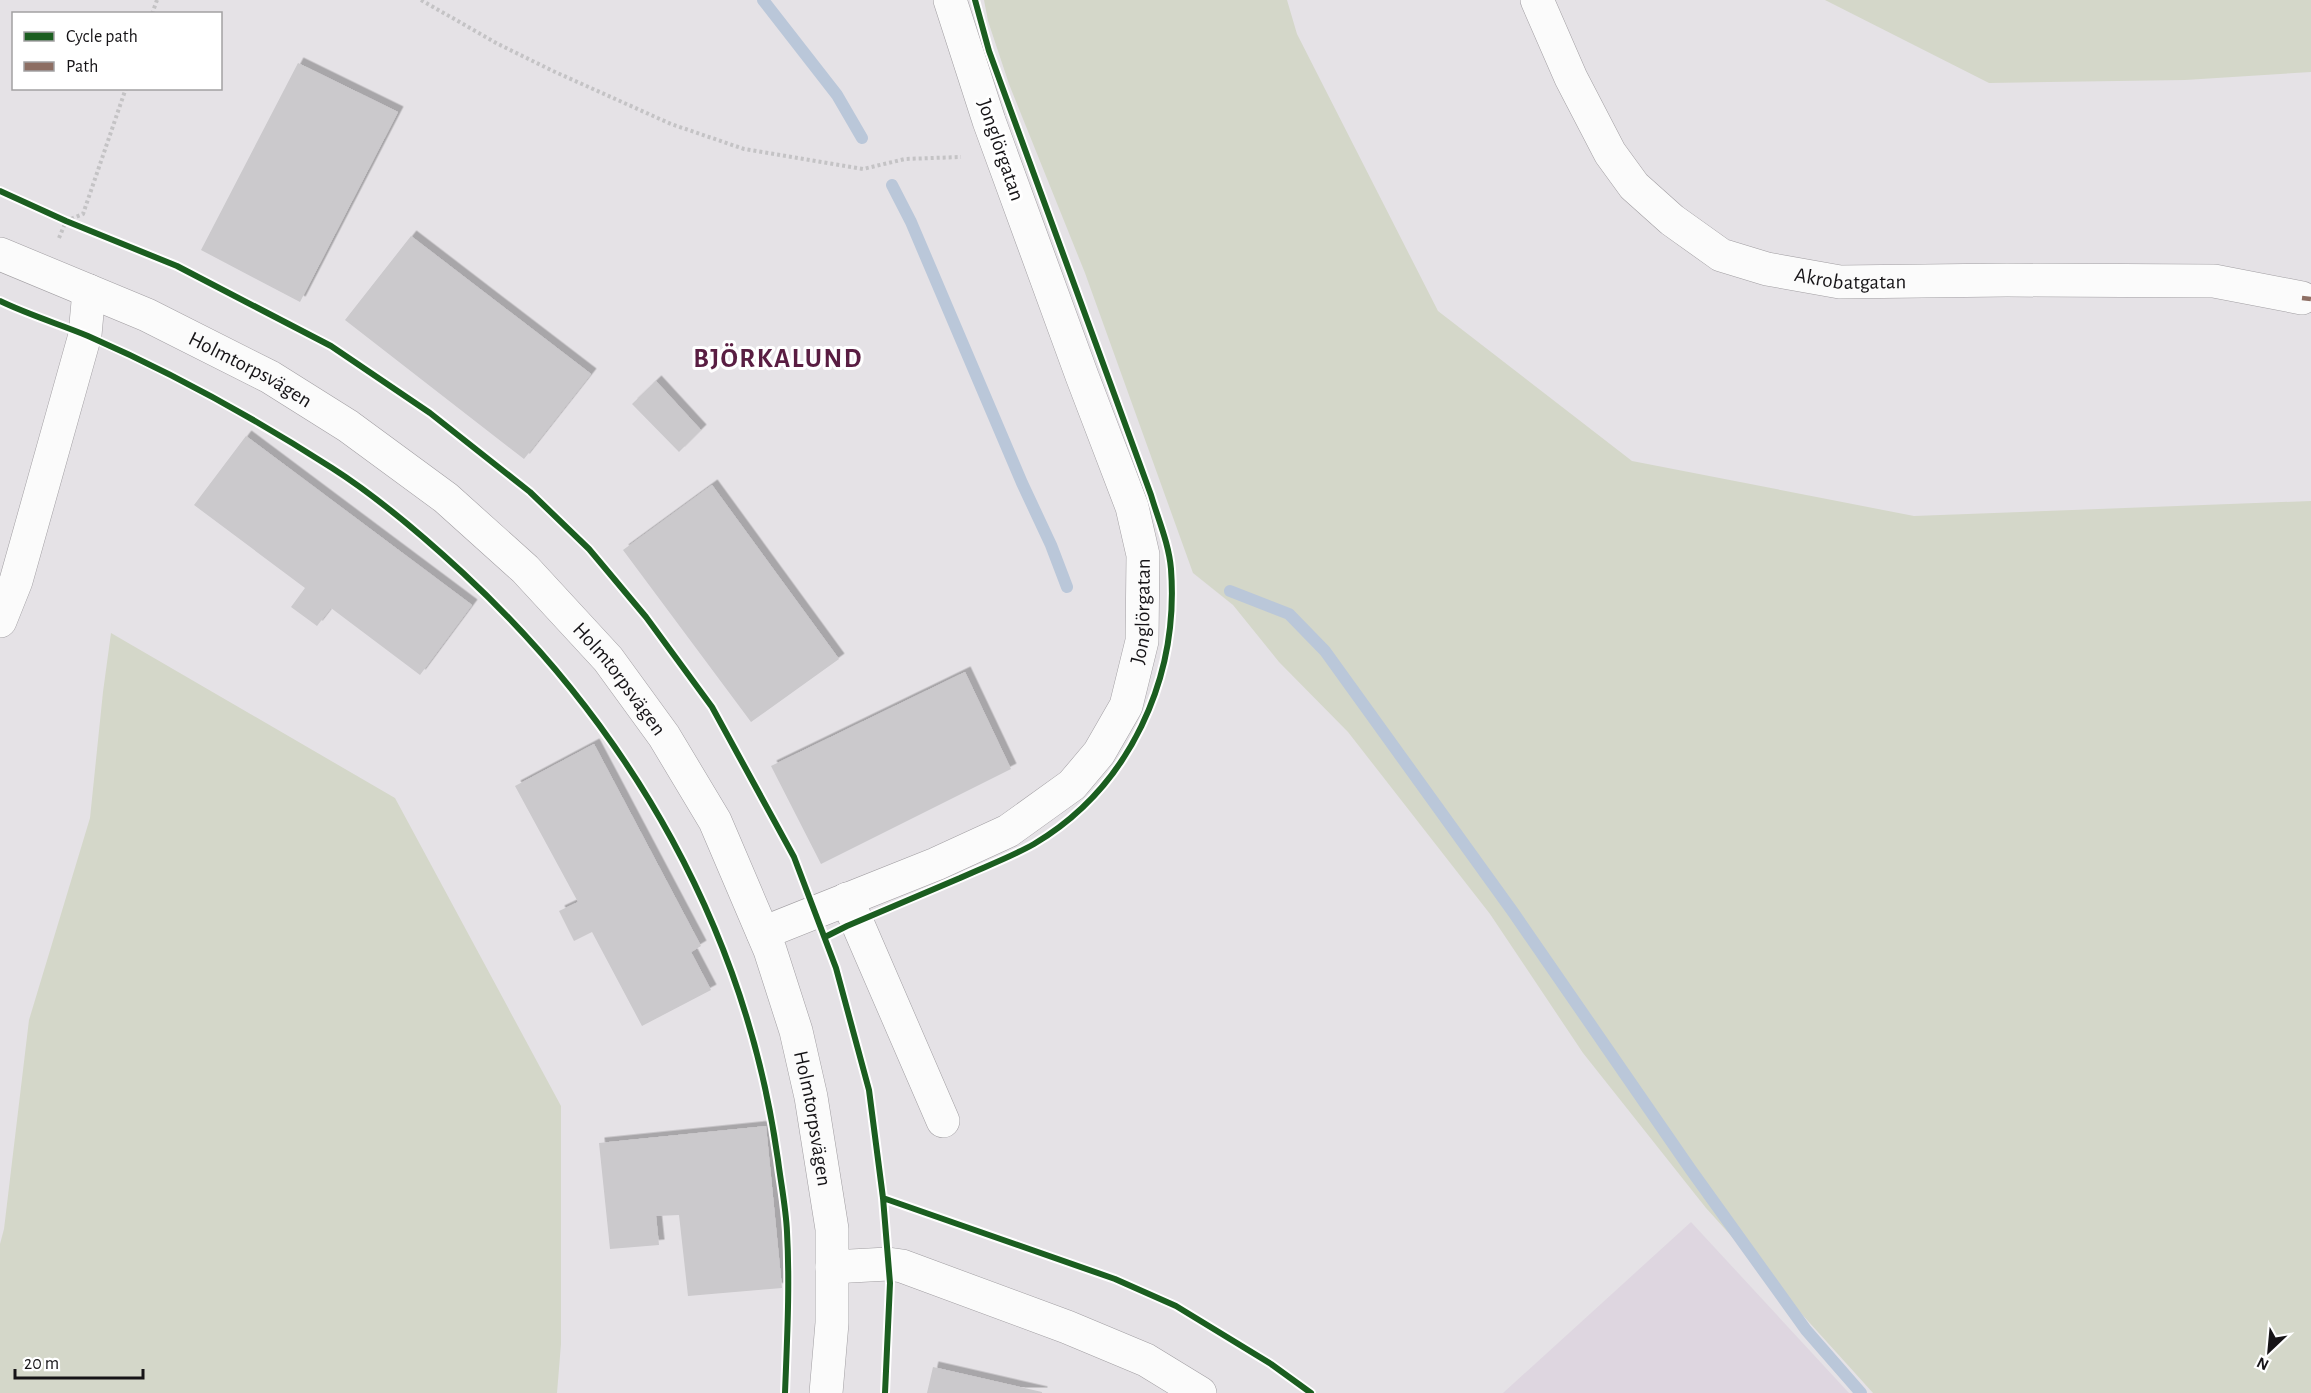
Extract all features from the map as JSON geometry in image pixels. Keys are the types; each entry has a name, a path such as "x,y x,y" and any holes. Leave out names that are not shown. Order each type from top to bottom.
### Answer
{"street":[{"name":"Jonglörgatan","path":"763,933 936,864 1008,831 1072,785 1099,753 1126,706 1142,641 1143,555 1132,507 999,147 950,0"},
{"name":"Akrobatgatan","path":"1537,0 1571,78 1610,153 1635,186 1672,220 1721,255 1767,269 1840,282 2214,281 2302,297"},
{"name":"Holmtorpsvägen","path":"0,254 147,315 270,377 348,426 446,498 525,569 608,659 664,736 715,821 763,933 796,1031 811,1097 832,1229 832,1323 826,1393"},
{"path":"0,621 16,581 85,335 89,291"},
{"path":"0,562 27,540"},
{"path":"847,899 944,1121"},
{"path":"832,1267 888,1264 902,1266 1067,1327 1146,1360 1200,1393"}],"path":[{"path":"421,0 489,39 553,70 671,124 744,149 863,169 905,159 979,155 999,147"},
{"path":"66,221 83,214 125,90"}],"shaded area":[{"path":"984,0 1287,0 1297,34 1438,311 1632,461 1914,516 2311,501 2311,1393 1873,1393 1706,1208 1583,1053 1490,914 1348,732 1279,662 1233,605 1193,573 1085,273 1009,84 988,21"},
{"path":"1825,0 2311,0 2311,72 2185,80 1989,83"},
{"path":"111,633 395,798 561,1106 561,1344 557,1393 0,1393 0,1244 4,1229 29,1020 90,818"},
{"path":"1691,1222 1849,1393 1503,1393"}],"building":[{"path":"298,63 398,112 300,302 201,250"},
{"path":"411,236 591,374 524,459 345,320"},
{"path":"656,381 701,430 679,452 632,404"},
{"path":"246,436 472,605 420,675 331,608 317,626 291,607 305,588 194,505"},
{"path":"712,485 839,659 751,722 623,550"},
{"path":"965,672 1011,769 821,864 771,766"},
{"path":"594,744 701,946 691,952 711,990 642,1026 592,932 574,941 559,911 578,902 515,786"},
{"path":"766,1126 782,1288 688,1296 679,1215 656,1216 659,1245 610,1249 599,1143"},
{"path":"933,1367 1042,1392 1042,1393 927,1393"}],"waterway":[{"path":"763,0 837,95 862,138"},
{"path":"892,185 911,222 1067,587"},
{"path":"1230,591 1289,614 1325,651 1513,912 1691,1170 1806,1330 1861,1393"}],"marked path":[{"path":"2302,298 2311,299"}],"cycle path":[{"path":"825,937 1016,853 1034,844 1068,820 1097,792 1122,761 1142,726 1156,689 1166,650 1171,610 1171,569 1166,541 989,51 975,0"},
{"path":"0,191 66,221 177,266 331,346 430,413 530,492 589,549 646,617 712,707 794,857 836,968 869,1090 883,1198 890,1283 885,1393"},
{"path":"0,301 120,350 213,397 273,431 367,492 448,559 524,634 579,699 628,767 672,840 709,915 739,994 762,1075 785,1205 788,1252 785,1393"},
{"path":"883,1198 1115,1279 1176,1306 1271,1364 1311,1393"}],"district":[{"name":"BJÖRKALUND","path":"778,358"}]}
